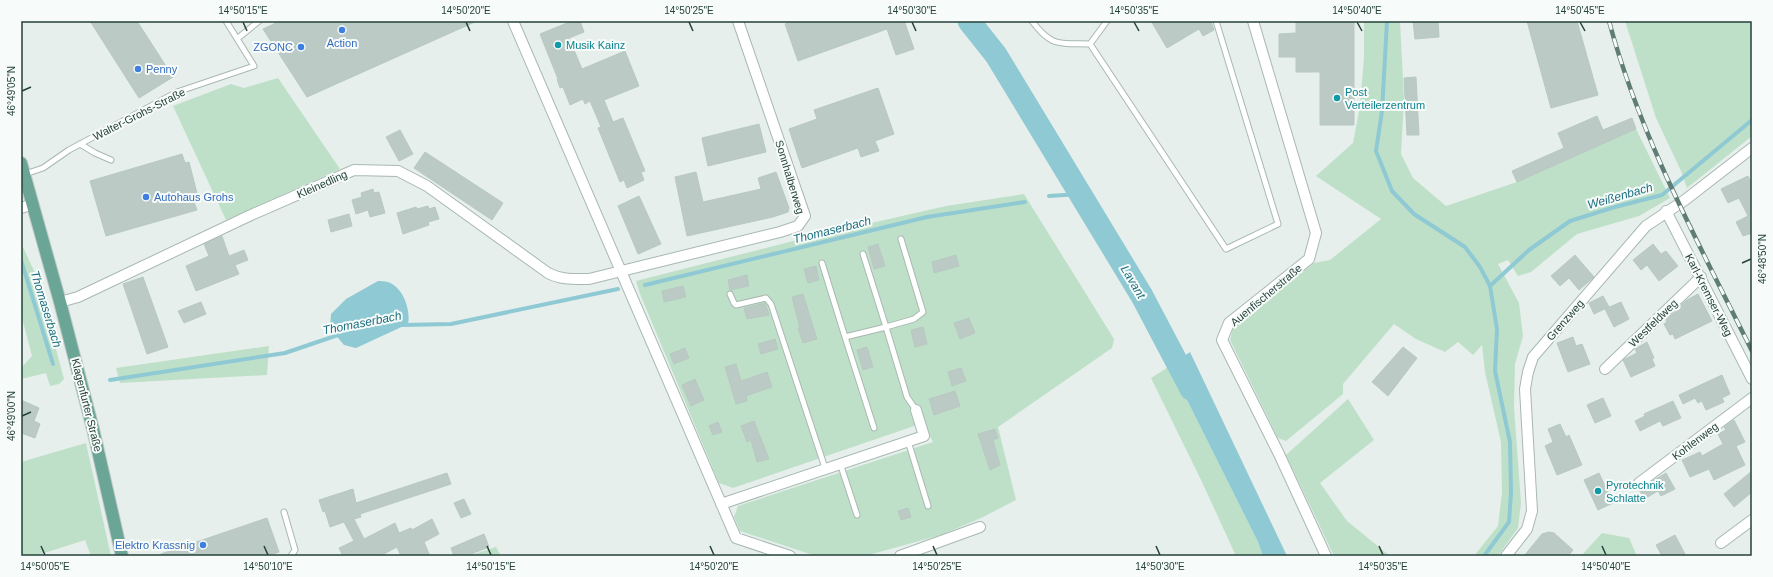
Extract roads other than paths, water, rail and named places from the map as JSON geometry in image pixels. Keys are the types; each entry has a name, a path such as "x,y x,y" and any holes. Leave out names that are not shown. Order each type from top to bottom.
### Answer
{"main road":[{"name":"Klagenfurter Straße","path":"22,168 60,302 93,429 122,556"}],"street":[{"path":"513,21 736,538 790,556"},
{"name":"Sonnhalberweg","path":"620,271 780,232 798,226 805,216 738,21"},
{"name":"Auenfischerstraße","path":"1253,21 1316,233 1309,259 1229,323 1222,340 1279,454 1326,556"},
{"name":"Grenzweg","path":"1506,556 1527,529 1532,511 1525,389 1528,372 1533,357 1646,226 1685,200 1752,148"},
{"name":"Kleinedling","path":"60,302 78,297 251,215 354,170 398,171 427,186 556,277 589,279 620,271"},
{"path":"21,208 33,204"},
{"name":"Karl-Kremser-Weg","path":"1666,212 1701,277 1752,379"},
{"name":"Westfeldweg","path":"1605,369 1701,277"},
{"name":"Kohlenweg","path":"1639,483 1752,398"},
{"path":"721,504 924,436 916,410"},
{"path":"1721,543 1752,520"},
{"path":"900,556 980,527"}],"lane":[{"name":"Walter-Grohs-Straße","path":"22,168 43,168 80,144 177,92 254,66 238,38 226,21"},
{"path":"238,38 259,21"},
{"path":"1032,21 1041,33 1055,43 1090,44"},
{"path":"1090,44 1107,21"},
{"path":"1090,44 1226,249 1278,224 1216,21"},
{"path":"80,144 95,153 112,160"},
{"path":"845,337 914,319 923,312 901,239"},
{"path":"863,254 907,398 916,410"},
{"path":"822,263 874,428"},
{"path":"730,294 736,305 766,298 770,302 825,468"},
{"path":"908,441 928,506"},
{"path":"840,463 857,515"},
{"path":"284,512 295,550 291,556"}],"water":[{"path":"378,281 387,282 393,285 402,294 407,306 409,318 408,324 356,348 344,345 330,328 331,314 346,299"},
{"path":"1190,352 1287,556 1263,556 1258,542 1170,366"}],"waterway":[{"name":"Lavant","path":"969,21 996,55 1142,296 1191,389"},
{"path":"1387,21 1382,111 1376,151 1392,191 1414,214 1465,247 1480,267 1490,286 1497,329 1495,371 1510,442 1511,493 1509,522 1484,556"},
{"name":"Weißenbach","path":"1490,286 1529,250 1570,221 1615,207 1662,195 1752,120"},
{"name":"Thomaserbach","path":"1049,196 1081,194"},
{"name":"Thomaserbach","path":"645,285 927,217 1025,202"},
{"name":"Thomaserbach","path":"21,260 53,364"},
{"name":"Thomaserbach","path":"403,325 451,324 618,289"},
{"name":"Thomaserbach","path":"110,380 285,353 338,335"}],"railway":[{"path":"1609,21 1622,64 1654,148 1672,189 1752,351"}],"place":[{"name":"Action","path":"342,30"},
{"name":"Musik Kainz","path":"558,45"},
{"name":"ZGONC","path":"301,47"},
{"name":"Penny","path":"138,69"},
{"name":"Post Verteilerzentrum","path":"1337,98"},
{"name":"Autohaus Grohs","path":"146,197"},
{"name":"Pyrotechnik Schlatte","path":"1598,491"},
{"name":"Elektro Krassnig","path":"203,545"}]}
